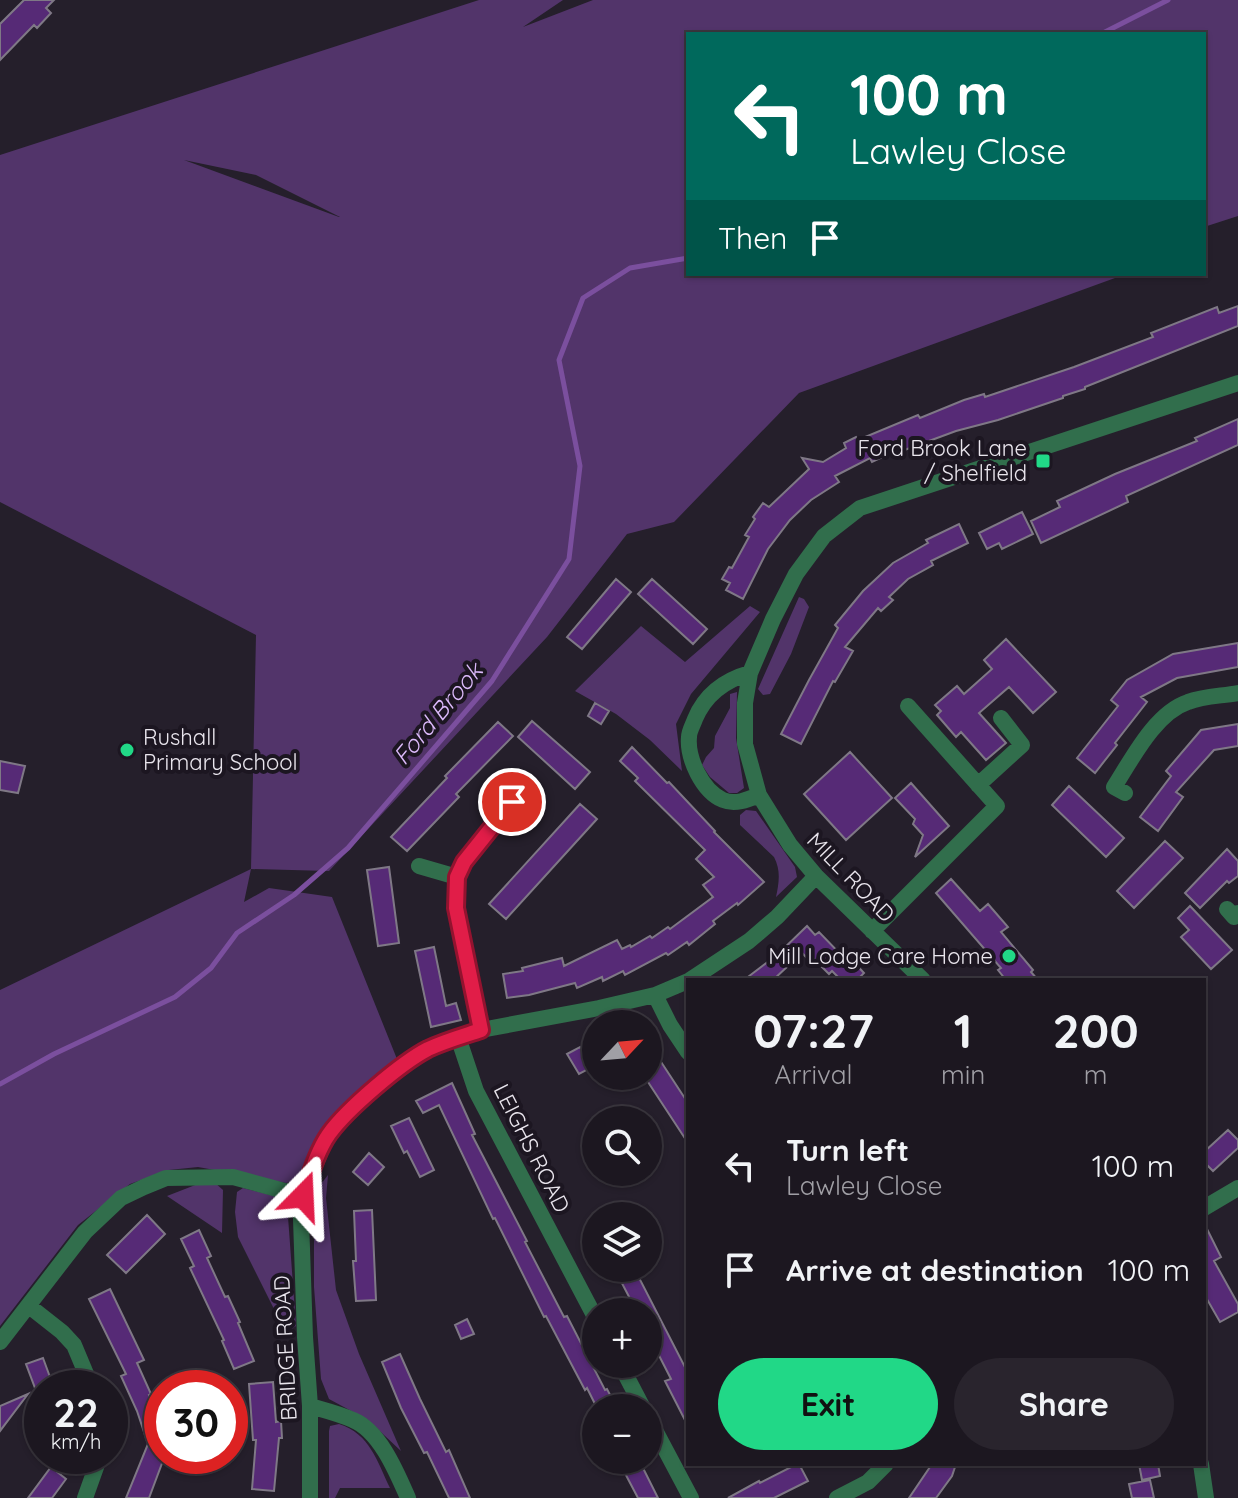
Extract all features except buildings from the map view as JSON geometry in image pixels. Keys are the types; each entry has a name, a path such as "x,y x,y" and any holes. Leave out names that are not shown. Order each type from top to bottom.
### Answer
{"street":[{"name":"MILL ROAD","path":"921,978 816,876 790,845 759,795 750,766 745,744 745,703 750,673 796,574 824,536 860,508 1238,383"},
{"path":"750,673 722,684 713,693 700,708 689,735 697,774 711,791 722,800 736,802 759,795"},
{"path":"1125,793 1114,787 1166,714 1191,700 1238,693"},
{"path":"872,931 997,806 908,706"},
{"path":"978,785 1022,745 1001,718"},
{"path":"481,1030 456,908 457,877 469,854 525,789"},
{"path":"419,866 457,877"},
{"name":"BRIDGE ROAD","path":"692,978 749,941 816,876"},
{"name":"BRIDGE ROAD","path":"310,1498 310,1406 301,1219 303,1196 327,1136 360,1101 428,1049 481,1030 655,995 686,981"},
{"path":"655,995 686,1049"},
{"name":"LEIGHS ROAD","path":"458,1037 476,1091 585,1298"},
{"path":"0,1342 85,1232 121,1198 166,1178 233,1177 303,1196"},
{"path":"1206,1207 1238,1188"},
{"path":"29,1306 74,1345 84,1370"},
{"path":"310,1406 356,1421 370,1433 385,1451 408,1498"},
{"path":"662,1443 691,1498"},
{"path":"837,1498 868,1482 884,1466"},
{"path":"1201,1466 1206,1498"},
{"path":"85,1498 94,1474"}],"shaded area":[{"path":"479,0 563,0 523,27 593,0 1238,0 1238,216 1206,226 1206,32 686,32 686,276 1121,276 799,393 674,522 627,534 547,637 329,871 251,869 256,635 0,502 0,155","holes":["184,160 256,175 340,217"]},
{"path":"799,597 809,607 791,654 770,694 763,695 758,689"},
{"path":"750,606 760,612 691,694 676,724 682,771 650,740 616,714 575,691 641,626 685,662"},
{"path":"737,692 736,738 744,788 737,793 729,793 710,777 702,765 714,748 715,736 730,708 730,694"},
{"path":"746,810 756,811 795,867 797,877 776,897 778,867 774,857 740,825 740,815"},
{"path":"251,869 244,902 269,888 332,897 397,1059 326,1125 296,1180 286,1183 198,1167 169,1170 130,1184 78,1225 0,1326 0,990"},
{"path":"328,1175 326,1198 336,1290 359,1354 401,1451 368,1420 329,1399 321,1379 314,1287 314,1193"},
{"path":"203,1182 214,1182 223,1190 222,1233 167,1196"},
{"path":"243,1188 283,1198 287,1203 296,1326 290,1330 283,1327 238,1237 235,1212 237,1192"},
{"path":"339,1424 358,1434 365,1442 390,1488 340,1488 335,1498 329,1498 329,1431 330,1426"}],"waterway":[{"name":"Ford Brook","path":"1105,32 1168,0"},
{"name":"Ford Brook","path":"0,1084 54,1054 175,997 211,968 237,933 294,895 348,848 492,681 569,559 580,466 559,360 583,298 630,268 686,258"}],"place":[{"name":"Ford Brook Lane / Shelfield","path":"1043,461"},
{"name":"Rushall Primary School","path":"127,750"},
{"name":"Mill Lodge Care Home","path":"1009,956"}],"route":[{"path":"303,1196 327,1136 360,1101 428,1049 481,1030 456,908 457,877 475,846 512,802"}]}
